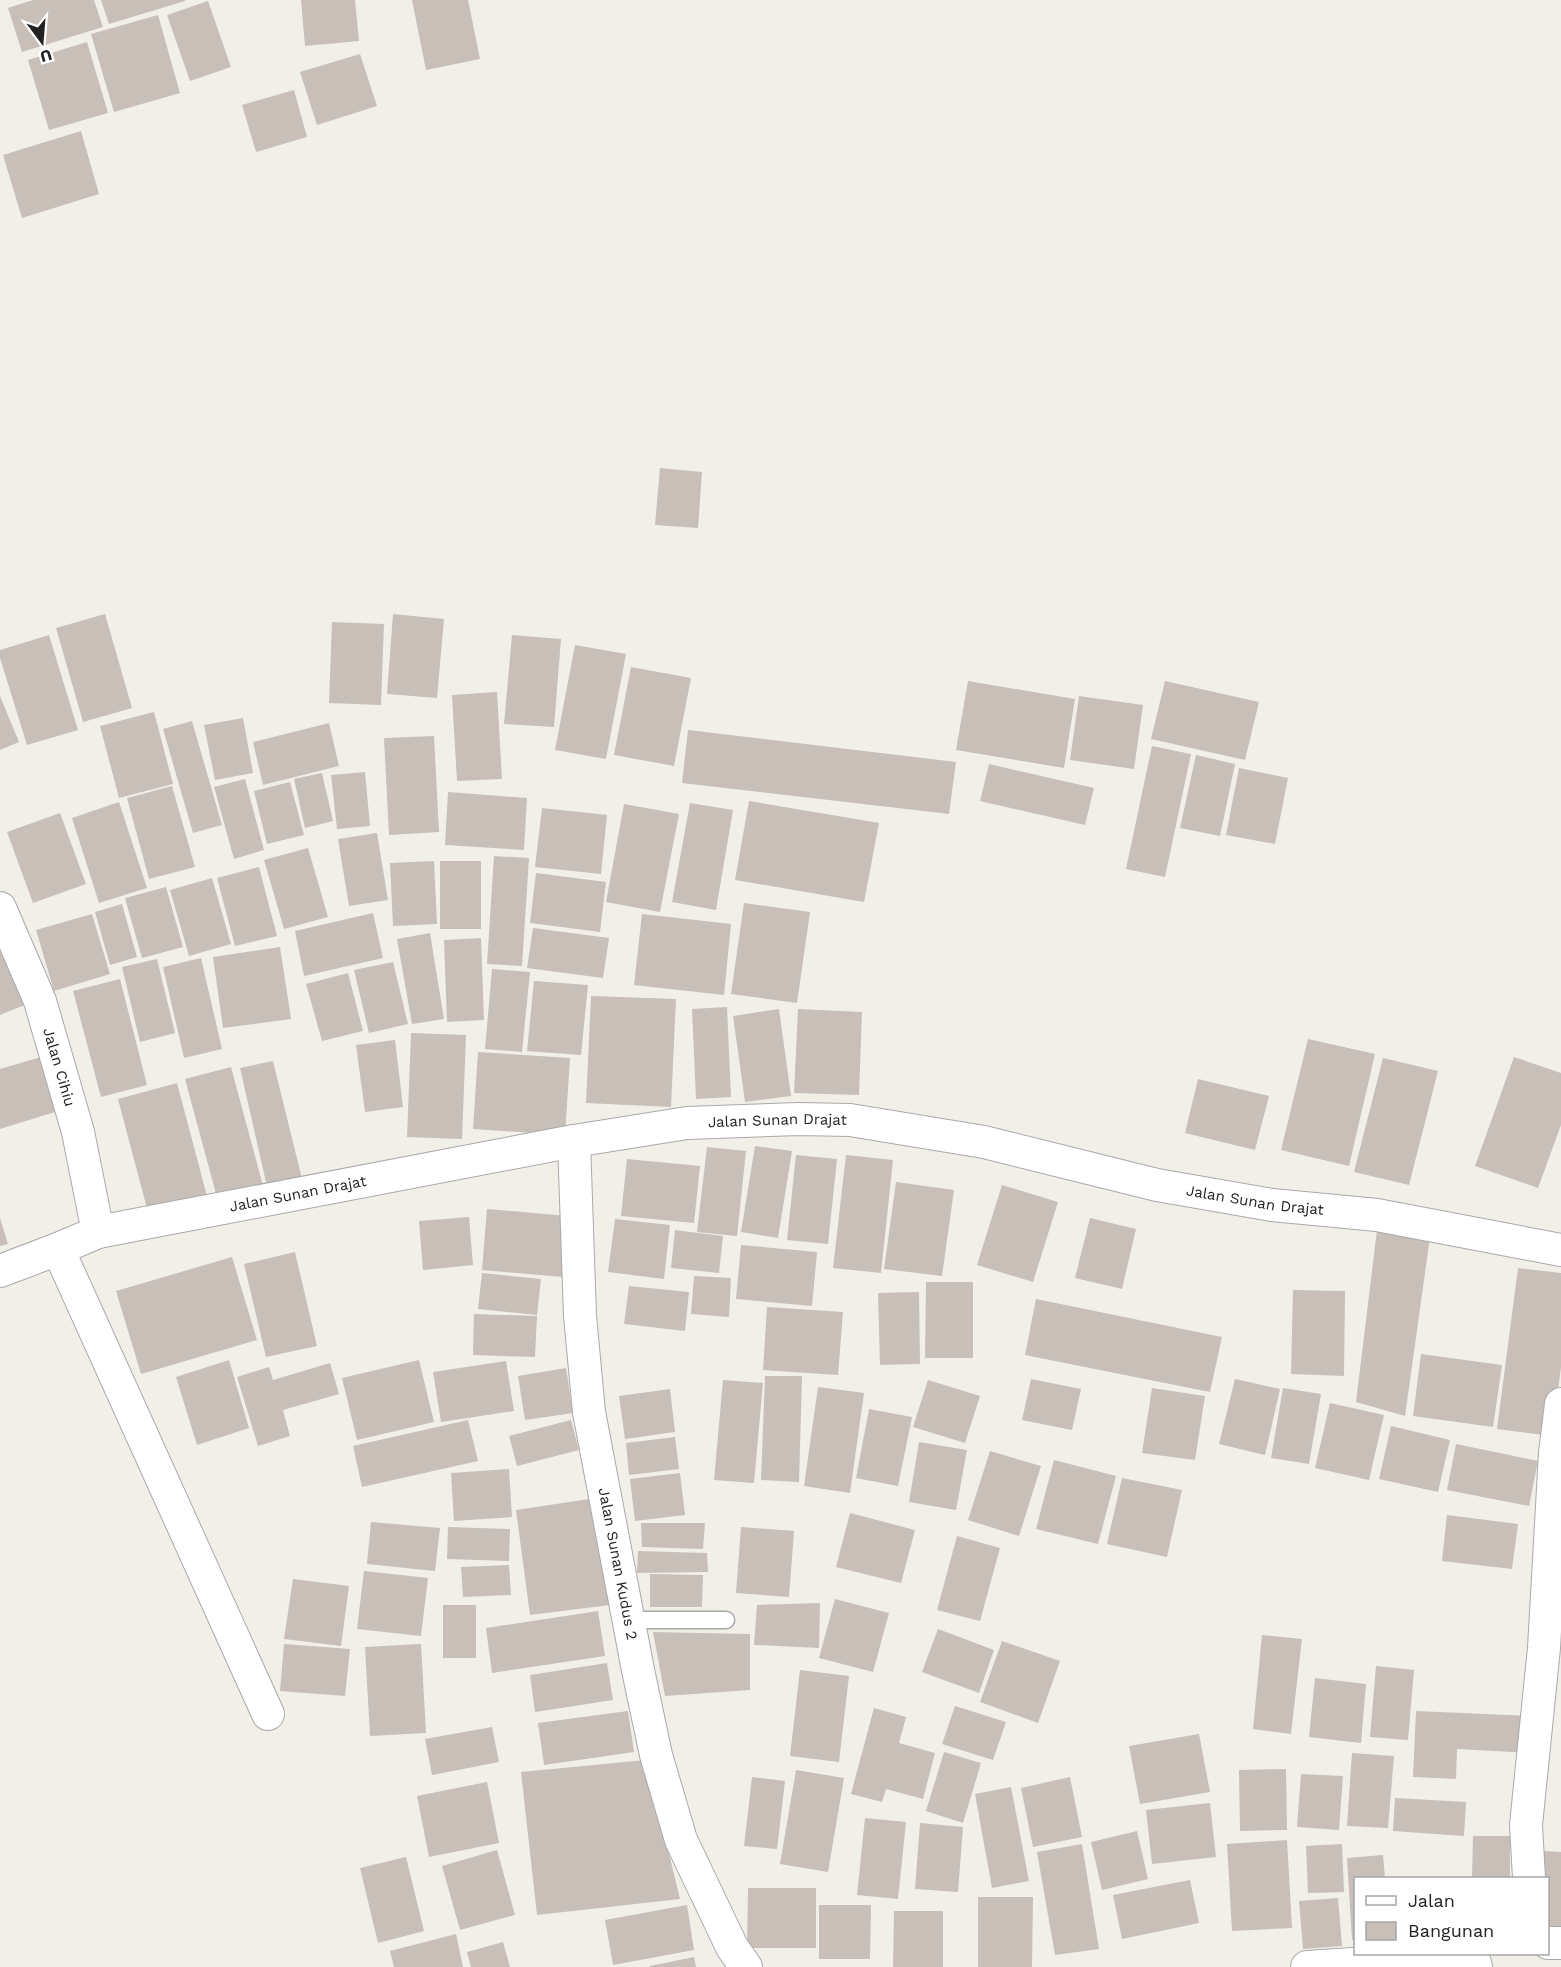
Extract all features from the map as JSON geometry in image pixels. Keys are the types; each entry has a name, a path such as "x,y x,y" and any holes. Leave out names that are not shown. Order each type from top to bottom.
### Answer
{"street":[{"name":"Jalan Cihiu","path":"0,908 40,1001 78,1132 98,1232"},
{"name":"Jalan Sunan Drajat","path":"0,1271 58,1250 98,1232 574,1141 687,1123 738,1120 850,1120 984,1142 1157,1185 1272,1205 1377,1215 1561,1250"},
{"name":"Jalan Sunan Kudus 2","path":"574,1141 580,1316 589,1412 656,1755 681,1840 732,1947 746,1967"},
{"path":"58,1250 268,1714"},
{"path":"1529,1877 1526,1825 1544,1648 1555,1453 1561,1404"},
{"path":"1307,1967 1478,1959"}],"lane":[{"path":"628,1620 726,1620"}],"building":[{"path":"33,0 94,0 103,27 22,52 8,8"},
{"path":"101,0 185,0 185,1 109,24"},
{"path":"301,0 355,0 359,41 305,46"},
{"path":"412,0 468,0 480,59 426,70"},
{"path":"208,1 231,67 190,81 167,15"},
{"path":"158,15 180,93 114,112 91,34"},
{"path":"87,42 108,113 49,130 28,60"},
{"path":"360,54 377,106 317,125 300,72"},
{"path":"294,90 307,137 256,152 242,105"},
{"path":"81,131 99,194 22,218 3,155"},
{"path":"660,468 702,472 698,528 655,525"},
{"path":"105,614 132,708 83,722 56,628"},
{"path":"393,614 444,619 437,698 387,694"},
{"path":"332,622 384,624 381,705 329,703"},
{"path":"49,635 78,730 27,745 0,658 0,650"},
{"path":"512,635 561,639 554,727 504,724"},
{"path":"575,645 626,654 606,759 555,750"},
{"path":"631,667 691,678 674,766 614,755"},
{"path":"968,681 1075,699 1064,768 956,750"},
{"path":"1165,681 1259,702 1245,760 1151,739"},
{"path":"497,692 502,779 457,781 452,695"},
{"path":"0,696 19,742 0,750"},
{"path":"1079,696 1143,705 1134,769 1070,760"},
{"path":"154,712 173,784 119,798 100,726"},
{"path":"243,718 253,773 215,780 204,725"},
{"path":"192,721 222,825 193,833 163,729"},
{"path":"329,723 339,766 263,785 253,742"},
{"path":"688,730 956,762 949,814 682,783"},
{"path":"434,736 439,832 389,835 384,738"},
{"path":"1152,746 1191,754 1165,877 1126,869"},
{"path":"1196,755 1235,764 1220,836 1180,828"},
{"path":"989,764 1094,788 1085,825 980,801"},
{"path":"1239,768 1288,778 1275,844 1226,835"},
{"path":"365,772 370,826 337,829 331,775"},
{"path":"322,773 333,821 305,828 294,779"},
{"path":"245,779 264,850 234,859 214,787"},
{"path":"290,782 304,835 267,844 254,791"},
{"path":"172,786 195,867 149,879 127,798"},
{"path":"448,792 527,798 524,850 445,845"},
{"path":"749,801 879,823 864,902 735,880"},
{"path":"119,802 147,888 99,903 72,818"},
{"path":"690,803 733,810 716,910 672,902"},
{"path":"624,804 679,814 660,912 606,902"},
{"path":"542,808 607,815 601,874 535,867"},
{"path":"60,813 86,884 33,903 7,832"},
{"path":"377,833 388,900 349,906 338,839"},
{"path":"308,848 328,917 284,929 264,860"},
{"path":"494,856 529,858 522,966 487,964"},
{"path":"434,861 437,924 393,926 390,863"},
{"path":"440,861 481,861 481,929 440,929"},
{"path":"259,867 277,936 235,946 217,878"},
{"path":"536,873 606,882 600,932 530,923"},
{"path":"212,878 231,944 189,956 170,890"},
{"path":"166,887 183,947 142,958 125,898"},
{"path":"744,903 810,912 797,1003 731,994"},
{"path":"122,904 137,957 110,965 95,912"},
{"path":"373,913 383,958 304,976 295,931"},
{"path":"92,914 110,974 54,991 36,930"},
{"path":"642,914 731,924 724,995 634,985"},
{"path":"0,925 32,1002 0,1015"},
{"path":"533,928 609,938 603,978 527,968"},
{"path":"430,933 444,1019 412,1024 397,939"},
{"path":"481,938 484,1020 447,1022 444,940"},
{"path":"280,947 291,1019 223,1028 213,957"},
{"path":"201,958 222,1049 184,1058 163,967"},
{"path":"157,959 175,1033 140,1042 122,967"},
{"path":"393,962 408,1024 369,1033 354,970"},
{"path":"492,969 530,972 522,1052 485,1049"},
{"path":"348,973 363,1031 322,1041 306,984"},
{"path":"120,979 147,1085 101,1097 73,991"},
{"path":"534,981 588,985 581,1055 527,1051"},
{"path":"591,996 676,999 671,1107 586,1103"},
{"path":"727,1007 731,1097 696,1099 692,1009"},
{"path":"779,1009 791,1096 745,1102 733,1016"},
{"path":"798,1009 862,1012 859,1095 794,1093"},
{"path":"411,1033 466,1035 462,1139 407,1137"},
{"path":"1308,1039 1375,1054 1349,1166 1281,1150"},
{"path":"395,1040 403,1107 365,1112 356,1045"},
{"path":"478,1052 570,1058 565,1135 473,1129"},
{"path":"41,1057 58,1111 0,1129 0,1069"},
{"path":"1514,1057 1561,1073 1561,1125 1538,1188 1475,1166"},
{"path":"1383,1058 1438,1071 1409,1185 1354,1172"},
{"path":"273,1061 303,1183 268,1191 240,1068"},
{"path":"231,1067 265,1193 219,1205 185,1079"},
{"path":"1198,1079 1269,1096 1255,1150 1185,1133"},
{"path":"177,1083 208,1200 149,1216 118,1099"},
{"path":"755,1146 792,1151 778,1238 741,1232"},
{"path":"707,1147 746,1151 737,1236 697,1232"},
{"path":"796,1155 837,1159 828,1244 787,1240"},
{"path":"846,1155 893,1160 881,1273 833,1268"},
{"path":"627,1159 700,1166 694,1223 621,1216"},
{"path":"896,1182 954,1190 942,1276 884,1269"},
{"path":"1002,1185 1058,1202 1033,1282 977,1265"},
{"path":"487,1209 568,1216 563,1277 482,1270"},
{"path":"469,1217 473,1265 423,1270 419,1221"},
{"path":"0,1218 8,1244 0,1246"},
{"path":"1090,1218 1136,1229 1122,1289 1075,1278"},
{"path":"615,1219 670,1225 664,1279 608,1272"},
{"path":"675,1230 723,1236 719,1273 671,1268"},
{"path":"1377,1230 1430,1237 1405,1416 1356,1402"},
{"path":"741,1245 817,1252 812,1306 736,1299"},
{"path":"295,1252 317,1346 266,1357 244,1264"},
{"path":"232,1257 257,1340 141,1374 116,1291"},
{"path":"1518,1268 1561,1273 1561,1367 1552,1436 1497,1429"},
{"path":"482,1273 541,1279 537,1315 478,1309"},
{"path":"694,1276 731,1278 729,1317 691,1314"},
{"path":"926,1282 973,1282 973,1358 925,1358"},
{"path":"629,1286 689,1292 685,1331 624,1324"},
{"path":"1293,1290 1345,1291 1344,1376 1291,1374"},
{"path":"919,1292 920,1364 880,1365 878,1293"},
{"path":"1036,1299 1222,1337 1210,1392 1025,1355"},
{"path":"767,1307 843,1312 838,1375 763,1370"},
{"path":"474,1314 537,1316 535,1357 473,1355"},
{"path":"1421,1354 1502,1365 1493,1427 1413,1416"},
{"path":"229,1360 249,1428 197,1445 176,1377"},
{"path":"419,1360 434,1422 357,1440 342,1378"},
{"path":"506,1361 514,1411 441,1422 433,1372"},
{"path":"330,1363 339,1394 283,1410 290,1436 258,1446 237,1377 269,1367 273,1380"},
{"path":"566,1368 573,1413 525,1420 518,1376"},
{"path":"765,1376 802,1376 799,1482 761,1480"},
{"path":"1031,1379 1081,1389 1072,1430 1022,1420"},
{"path":"1235,1379 1280,1389 1265,1455 1219,1444"},
{"path":"723,1380 763,1383 754,1483 714,1480"},
{"path":"928,1380 980,1396 965,1443 913,1427"},
{"path":"818,1387 864,1393 850,1493 804,1486"},
{"path":"1152,1388 1205,1396 1195,1460 1142,1453"},
{"path":"1283,1388 1321,1394 1309,1464 1271,1458"},
{"path":"670,1389 675,1432 625,1439 619,1396"},
{"path":"1330,1403 1384,1415 1369,1480 1315,1468"},
{"path":"869,1409 912,1417 898,1486 856,1478"},
{"path":"468,1420 478,1461 362,1487 353,1446"},
{"path":"571,1420 579,1450 517,1466 509,1436"},
{"path":"1391,1426 1450,1440 1438,1492 1379,1479"},
{"path":"675,1437 679,1469 629,1475 626,1443"},
{"path":"919,1442 967,1450 956,1510 909,1502"},
{"path":"1456,1444 1538,1461 1529,1506 1447,1490"},
{"path":"990,1451 1041,1466 1019,1536 968,1520"},
{"path":"1054,1460 1116,1476 1098,1544 1036,1529"},
{"path":"509,1469 512,1517 454,1521 451,1473"},
{"path":"680,1473 685,1515 635,1521 630,1479"},
{"path":"1122,1478 1182,1490 1167,1557 1107,1544"},
{"path":"596,1498 610,1605 530,1615 516,1510"},
{"path":"850,1513 915,1530 901,1583 836,1567"},
{"path":"1447,1515 1518,1524 1512,1569 1442,1561"},
{"path":"371,1522 440,1528 435,1571 367,1564"},
{"path":"641,1523 705,1523 703,1549 642,1547"},
{"path":"448,1527 510,1529 509,1561 447,1559"},
{"path":"741,1527 794,1531 789,1597 736,1593"},
{"path":"957,1536 1000,1548 980,1621 937,1610"},
{"path":"638,1551 707,1553 708,1572 637,1573"},
{"path":"509,1565 511,1595 463,1597 461,1567"},
{"path":"364,1571 428,1578 421,1636 357,1629"},
{"path":"650,1574 703,1575 702,1607 650,1607"},
{"path":"293,1579 349,1586 341,1646 284,1639"},
{"path":"835,1599 889,1613 873,1672 819,1658"},
{"path":"820,1603 819,1648 754,1645 757,1605"},
{"path":"443,1605 476,1605 476,1658 443,1658"},
{"path":"598,1611 605,1656 492,1673 486,1628"},
{"path":"938,1629 994,1650 979,1693 922,1672"},
{"path":"653,1632 750,1634 750,1690 665,1696"},
{"path":"1262,1635 1302,1639 1291,1734 1253,1729"},
{"path":"1002,1641 1060,1661 1038,1723 980,1702"},
{"path":"284,1644 350,1649 345,1696 280,1691"},
{"path":"421,1644 426,1733 370,1736 365,1647"},
{"path":"607,1663 613,1700 535,1712 530,1675"},
{"path":"1376,1666 1414,1670 1408,1740 1370,1737"},
{"path":"800,1670 849,1676 839,1762 790,1756"},
{"path":"1315,1678 1366,1684 1361,1743 1309,1737"},
{"path":"955,1706 1006,1722 993,1760 942,1744"},
{"path":"874,1708 906,1717 899,1743 935,1753 923,1799 886,1789 882,1802 851,1794"},
{"path":"628,1711 634,1752 544,1765 538,1723"},
{"path":"1416,1711 1532,1716 1530,1753 1457,1749 1456,1779 1413,1777"},
{"path":"492,1727 499,1762 432,1775 425,1739"},
{"path":"1199,1734 1210,1792 1140,1804 1129,1746"},
{"path":"944,1752 981,1763 963,1823 926,1811"},
{"path":"1352,1753 1394,1756 1388,1828 1347,1826"},
{"path":"646,1760 680,1899 537,1915 521,1772"},
{"path":"1286,1769 1287,1830 1240,1831 1239,1770"},
{"path":"796,1770 844,1778 828,1872 780,1864"},
{"path":"1301,1774 1343,1776 1339,1830 1297,1827"},
{"path":"752,1777 785,1781 777,1849 744,1846"},
{"path":"1070,1777 1082,1837 1033,1847 1021,1788"},
{"path":"487,1782 499,1843 429,1857 417,1796"},
{"path":"1011,1787 1029,1881 992,1888 975,1794"},
{"path":"1395,1798 1466,1802 1464,1836 1393,1831"},
{"path":"1210,1803 1216,1857 1152,1864 1146,1810"},
{"path":"865,1818 906,1822 898,1899 857,1895"},
{"path":"920,1823 963,1827 958,1892 915,1889"},
{"path":"1137,1831 1148,1879 1102,1890 1091,1842"},
{"path":"1473,1836 1510,1836 1510,1877 1472,1877"},
{"path":"1287,1840 1292,1928 1232,1931 1227,1844"},
{"path":"1082,1844 1099,1949 1055,1955 1037,1852"},
{"path":"1342,1844 1344,1892 1308,1893 1306,1846"},
{"path":"497,1850 515,1915 460,1930 442,1866"},
{"path":"1542,1851 1561,1852 1561,1929 1549,1929 1549,1877 1541,1877"},
{"path":"1383,1855 1385,1877 1354,1877 1354,1940 1352,1940 1347,1858"},
{"path":"406,1857 424,1931 378,1943 360,1868"},
{"path":"1190,1880 1199,1923 1122,1939 1113,1895"},
{"path":"748,1888 816,1888 816,1948 747,1948"},
{"path":"978,1897 1033,1897 1032,1967 978,1967"},
{"path":"1338,1898 1342,1946 1303,1949 1299,1901"},
{"path":"687,1905 694,1950 613,1965 605,1920"},
{"path":"819,1905 871,1905 870,1959 819,1959"},
{"path":"894,1911 943,1911 943,1967 893,1967"},
{"path":"456,1934 463,1967 394,1967 390,1951"},
{"path":"503,1942 510,1967 471,1967 467,1952"},
{"path":"694,1957 696,1967 650,1967 650,1966"}]}
